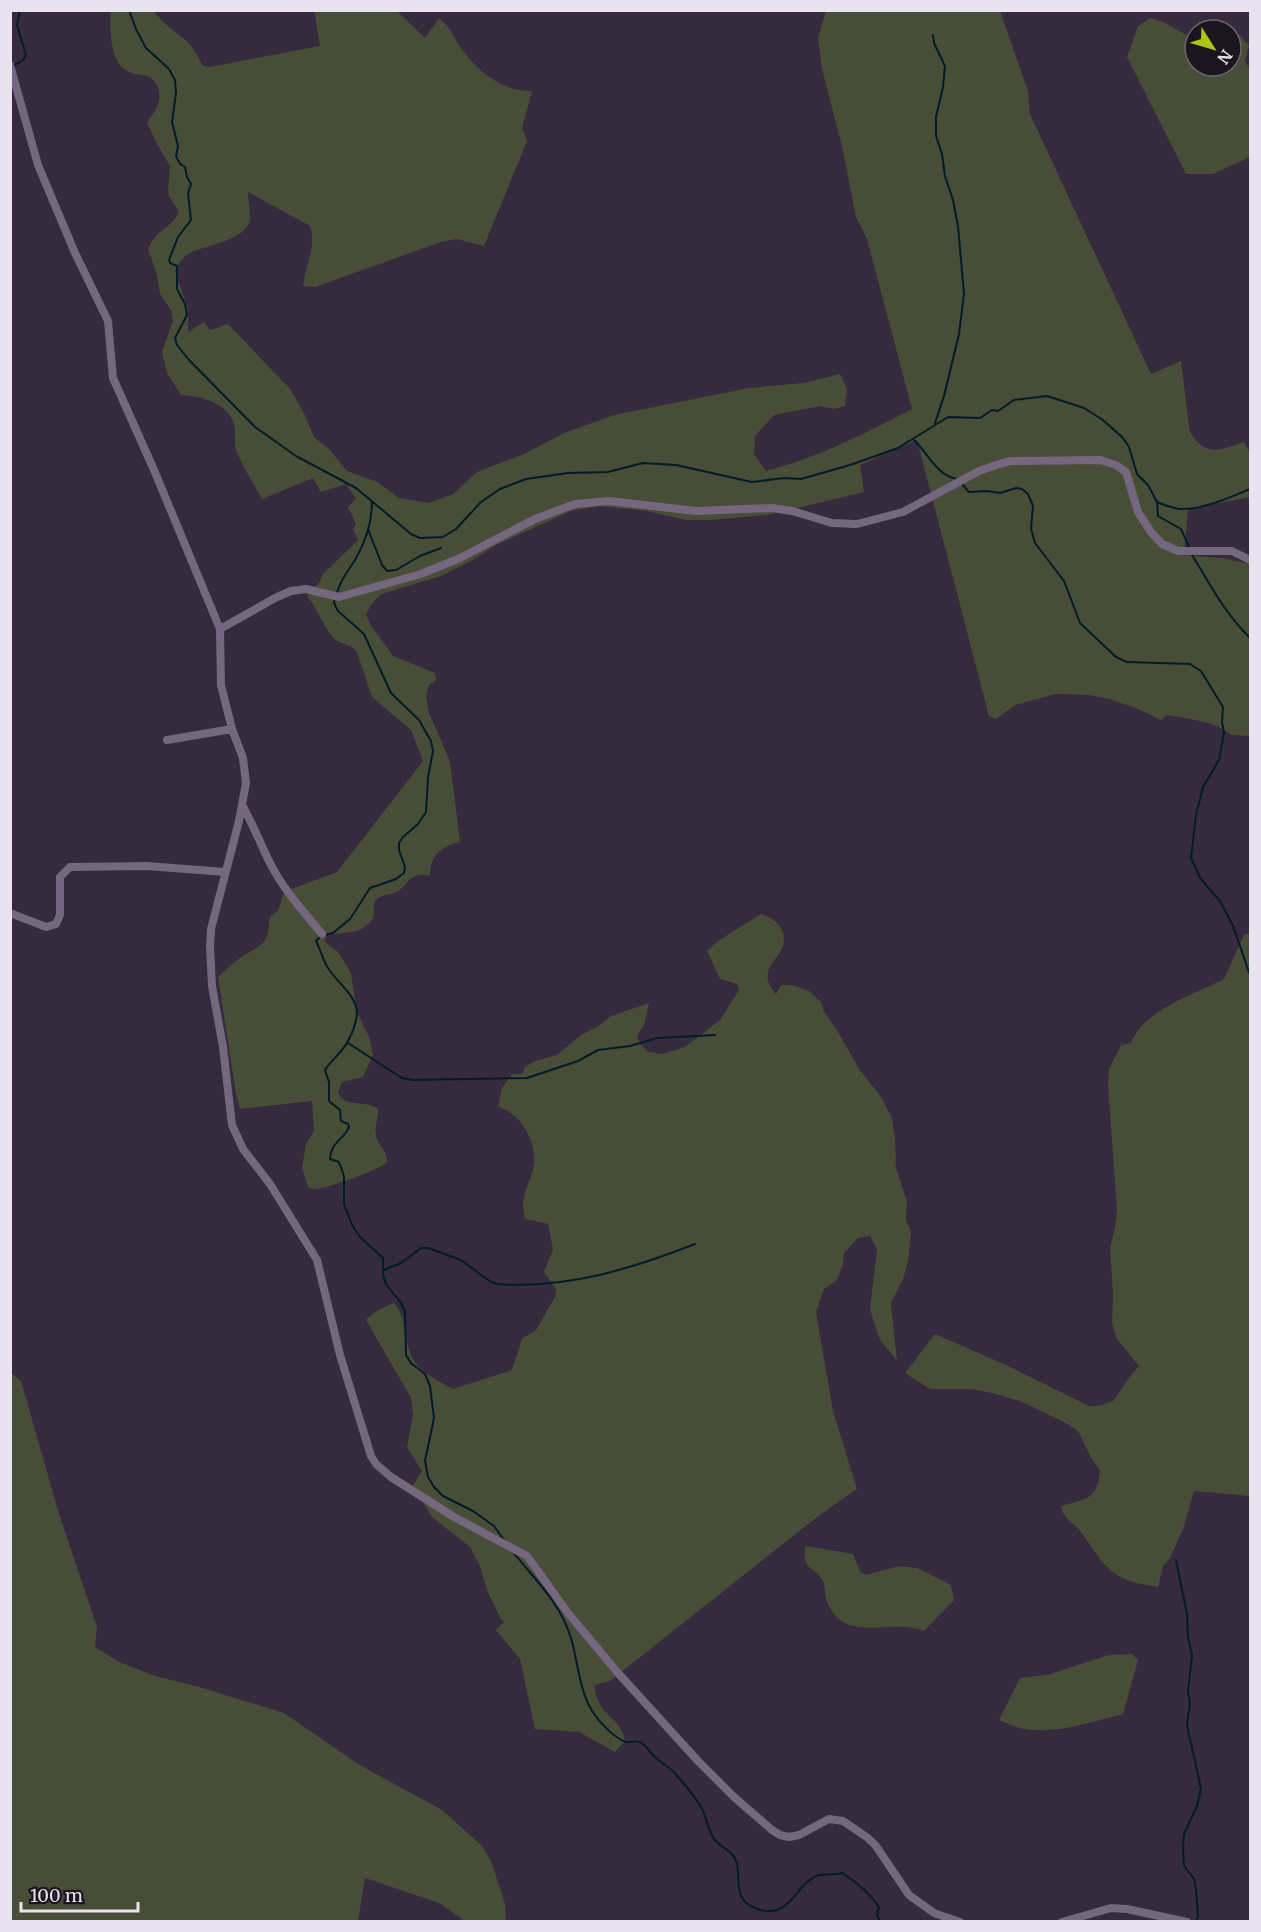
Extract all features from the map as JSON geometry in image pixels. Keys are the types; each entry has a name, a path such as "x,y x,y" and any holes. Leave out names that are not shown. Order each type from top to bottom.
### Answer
{"street":[{"path":"10,65 38,165 75,253 108,321 113,378 220,629 220,678 232,729 246,771 242,806 211,929 210,946 212,987 223,1047 232,1125 243,1149 270,1184 317,1260 340,1355 371,1456 376,1464 391,1477 454,1517 527,1556 568,1613 618,1673 698,1761 772,1830 789,1837 799,1835 829,1819 843,1821 876,1846 909,1895 934,1914 960,1922"},
{"path":"220,629 291,591 306,589 339,597 421,574 460,558 535,519 575,504 609,501 696,511 772,508 792,511 832,523 857,524 903,512 979,471 1011,460 1110,462 1121,467 1128,476 1138,512 1162,544 1178,551 1232,551 1251,560"},
{"path":"167,740 232,729"},
{"path":"242,806 253,824 269,862 287,891 322,934"},
{"path":"10,913 46,927 56,924 60,915 60,877 70,867 147,866 225,872"},
{"path":"1062,1922 1111,1908 1127,1909 1187,1922"}],"green space":[{"path":"111,10 154,11 163,22 189,44 203,66 210,67 320,46 314,11 397,11 425,38 439,18 467,56 483,72 511,88 532,91 522,128 527,141 484,246 457,239 441,242 315,287 303,286 312,241 310,226 248,192 250,220 247,227 233,238 187,255 175,271 188,309 188,332 204,322 210,330 228,324 291,390 314,437 329,449 347,471 377,482 399,498 429,503 453,494 477,472 524,454 564,433 614,415 749,388 804,383 840,374 847,389 845,406 835,409 820,406 774,415 755,436 754,454 766,471 822,452 912,409 867,239 856,217 842,146 822,69 818,38 826,11 1000,11 1028,91 1030,114 1151,374 1181,361 1190,432 1196,440 1202,446 1214,450 1244,442 1250,453 1250,497 1188,509 1184,555 1223,558 1250,564 1250,736 1231,735 1210,724 1167,715 1161,720 1110,699 1090,695 1056,694 1015,705 996,719 989,716 917,440 860,465 864,492 768,515 711,520 686,520 647,511 599,506 571,511 496,545 441,576 381,594 366,615 370,624 393,656 435,673 436,680 429,685 426,696 429,713 450,761 460,842 447,846 438,853 432,863 430,876 413,877 398,891 378,898 374,903 372,920 363,928 326,935 325,942 338,952 351,974 357,1012 369,1037 373,1055 363,1077 342,1082 338,1092 345,1100 378,1109 376,1134 386,1154 387,1162 366,1173 332,1185 317,1189 308,1187 302,1168 306,1144 314,1131 312,1101 240,1109 218,977 264,941 268,934 271,916 278,911 284,892 337,872 423,761 411,730 372,697 357,652 332,636 307,596 319,583 323,574 358,540 353,529 356,524 348,507 356,499 346,484 321,492 313,478 262,499 237,453 235,430 229,414 215,403 198,397 181,395 167,373 162,352 173,320 171,310 160,294 156,271 148,250 154,238 171,223 179,212 169,196 170,166 147,122 158,103 157,84 146,76 129,72 119,64 113,50"},
{"path":"1150,18 1183,33 1183,78 1243,78 1243,39 1249,45 1245,61 1250,70 1250,157 1213,174 1186,174 1127,57 1138,26"},
{"path":"761,914 776,922 784,936 781,951 769,969 768,979 771,987 776,994 781,985 792,985 809,991 821,1002 824,1012 859,1069 881,1097 892,1118 896,1168 907,1202 906,1220 911,1232 908,1262 903,1279 891,1303 897,1361 880,1340 870,1309 877,1249 870,1236 858,1238 844,1253 837,1280 824,1289 816,1312 833,1411 857,1489 817,1517 610,1681 594,1685 600,1704 623,1733 625,1741 615,1752 579,1732 535,1729 520,1659 496,1630 504,1622 487,1590 480,1566 470,1547 432,1517 422,1500 410,1490 422,1471 407,1447 413,1415 411,1398 366,1320 378,1310 394,1303 403,1321 408,1345 417,1365 453,1389 512,1370 522,1339 536,1330 555,1297 556,1289 544,1272 553,1249 548,1224 525,1219 523,1200 534,1163 532,1145 520,1121 498,1107 502,1088 512,1074 522,1074 525,1067 535,1061 557,1055 581,1035 597,1027 611,1016 649,1003 644,1025 637,1036 640,1044 649,1052 662,1054 685,1047 720,1020 739,990 737,984 720,979 707,951 718,941"},
{"path":"1250,933 1250,1496 1194,1491 1183,1529 1170,1558 1163,1566 1158,1587 1130,1581 1107,1567 1064,1514 1061,1506 1089,1497 1099,1480 1100,1470 1091,1458 1078,1431 1020,1401 972,1389 930,1389 905,1373 935,1334 1006,1365 1089,1406 1099,1406 1113,1401 1139,1366 1117,1339 1112,1323 1110,1248 1117,1209 1108,1086 1109,1069 1121,1045 1131,1043 1137,1031 1158,1012 1224,979 1244,935"},
{"path":"10,1372 21,1381 59,1514 97,1627 95,1647 119,1662 155,1676 284,1713 358,1764 442,1810 482,1846 491,1861 505,1904 506,1921 465,1921 439,1903 365,1878 358,1921 11,1921"},
{"path":"805,1546 853,1554 860,1572 866,1575 899,1566 917,1568 951,1585 954,1600 924,1631 898,1627 858,1627 846,1624 836,1616 828,1604 823,1581 806,1561"},
{"path":"1132,1654 1138,1660 1123,1714 1050,1730 1022,1728 999,1720 1020,1678 1047,1675 1109,1655"}],"waterway":[{"path":"13,66 23,60 26,55 17,25 20,10"},
{"path":"129,10 146,48 169,69 175,80 176,93 172,122 178,146 176,156 180,164 185,167 191,184 188,193 191,220 178,237 169,260 177,266 177,289 185,304 187,315 175,338 177,345 255,427 296,456 356,488 411,534 420,538 443,537 456,529 481,502 500,489 526,479 568,473 608,472 643,463 676,465 752,482 784,478 801,479 898,448 948,417 980,418 992,410 998,411 1014,400 1047,396 1084,408 1103,420 1123,438 1129,447 1137,474 1148,485 1157,502 1177,509 1189,509 1250,489"},
{"path":"933,35 934,43 945,66 936,117 936,136 958,226 964,294 959,334 935,423"},
{"path":"914,440 938,469 957,479"},
{"path":"961,483 969,492 1000,493 1016,488 1028,494 1033,506 1031,529 1035,543 1064,581 1080,623 1116,657 1127,662 1190,664 1201,671 1223,707 1224,733 1219,760 1203,787 1196,815 1191,858 1200,878 1220,901 1233,926 1250,975"},
{"path":"337,593 365,539 371,517 372,502"},
{"path":"1157,502 1158,516 1181,529 1189,547"},
{"path":"368,529 382,565 387,571 396,570 420,556 441,548"},
{"path":"1192,555 1225,608 1250,638"},
{"path":"335,598 334,603 338,611 364,634 391,693 419,720 431,741 433,751 428,777 426,812 418,824 399,843 405,867 404,873 396,879 370,888 350,919 333,933 321,936 316,941 328,967 350,995 357,1009 357,1018 348,1041 325,1070 329,1082 329,1101 340,1110 341,1121 349,1127 335,1144 330,1159 339,1162 344,1176 344,1204 352,1225 360,1237 383,1258 383,1275 386,1284 405,1312 406,1355 411,1363 425,1374 430,1386 434,1418 425,1461 428,1477 443,1496 473,1511 494,1526 504,1540"},
{"path":"348,1043 402,1078 413,1080 527,1078 578,1061 598,1050 630,1046 657,1038 715,1035"},
{"path":"384,1270 401,1263 421,1248 428,1248 461,1260 497,1284 548,1283 574,1280 623,1269 695,1244"},
{"path":"513,1552 554,1602 566,1625 581,1685 592,1711 617,1737 626,1742 636,1741 643,1744 673,1771 691,1793 703,1811 715,1840 732,1854 736,1861 743,1900 750,1906 761,1910 780,1909 812,1879 820,1875 842,1873 862,1888 879,1907 877,1916 881,1922"},
{"path":"1176,1560 1187,1614 1192,1655 1187,1725 1201,1789 1197,1806 1184,1834 1183,1850 1184,1866 1194,1879 1196,1889 1198,1916 1196,1922"}]}
